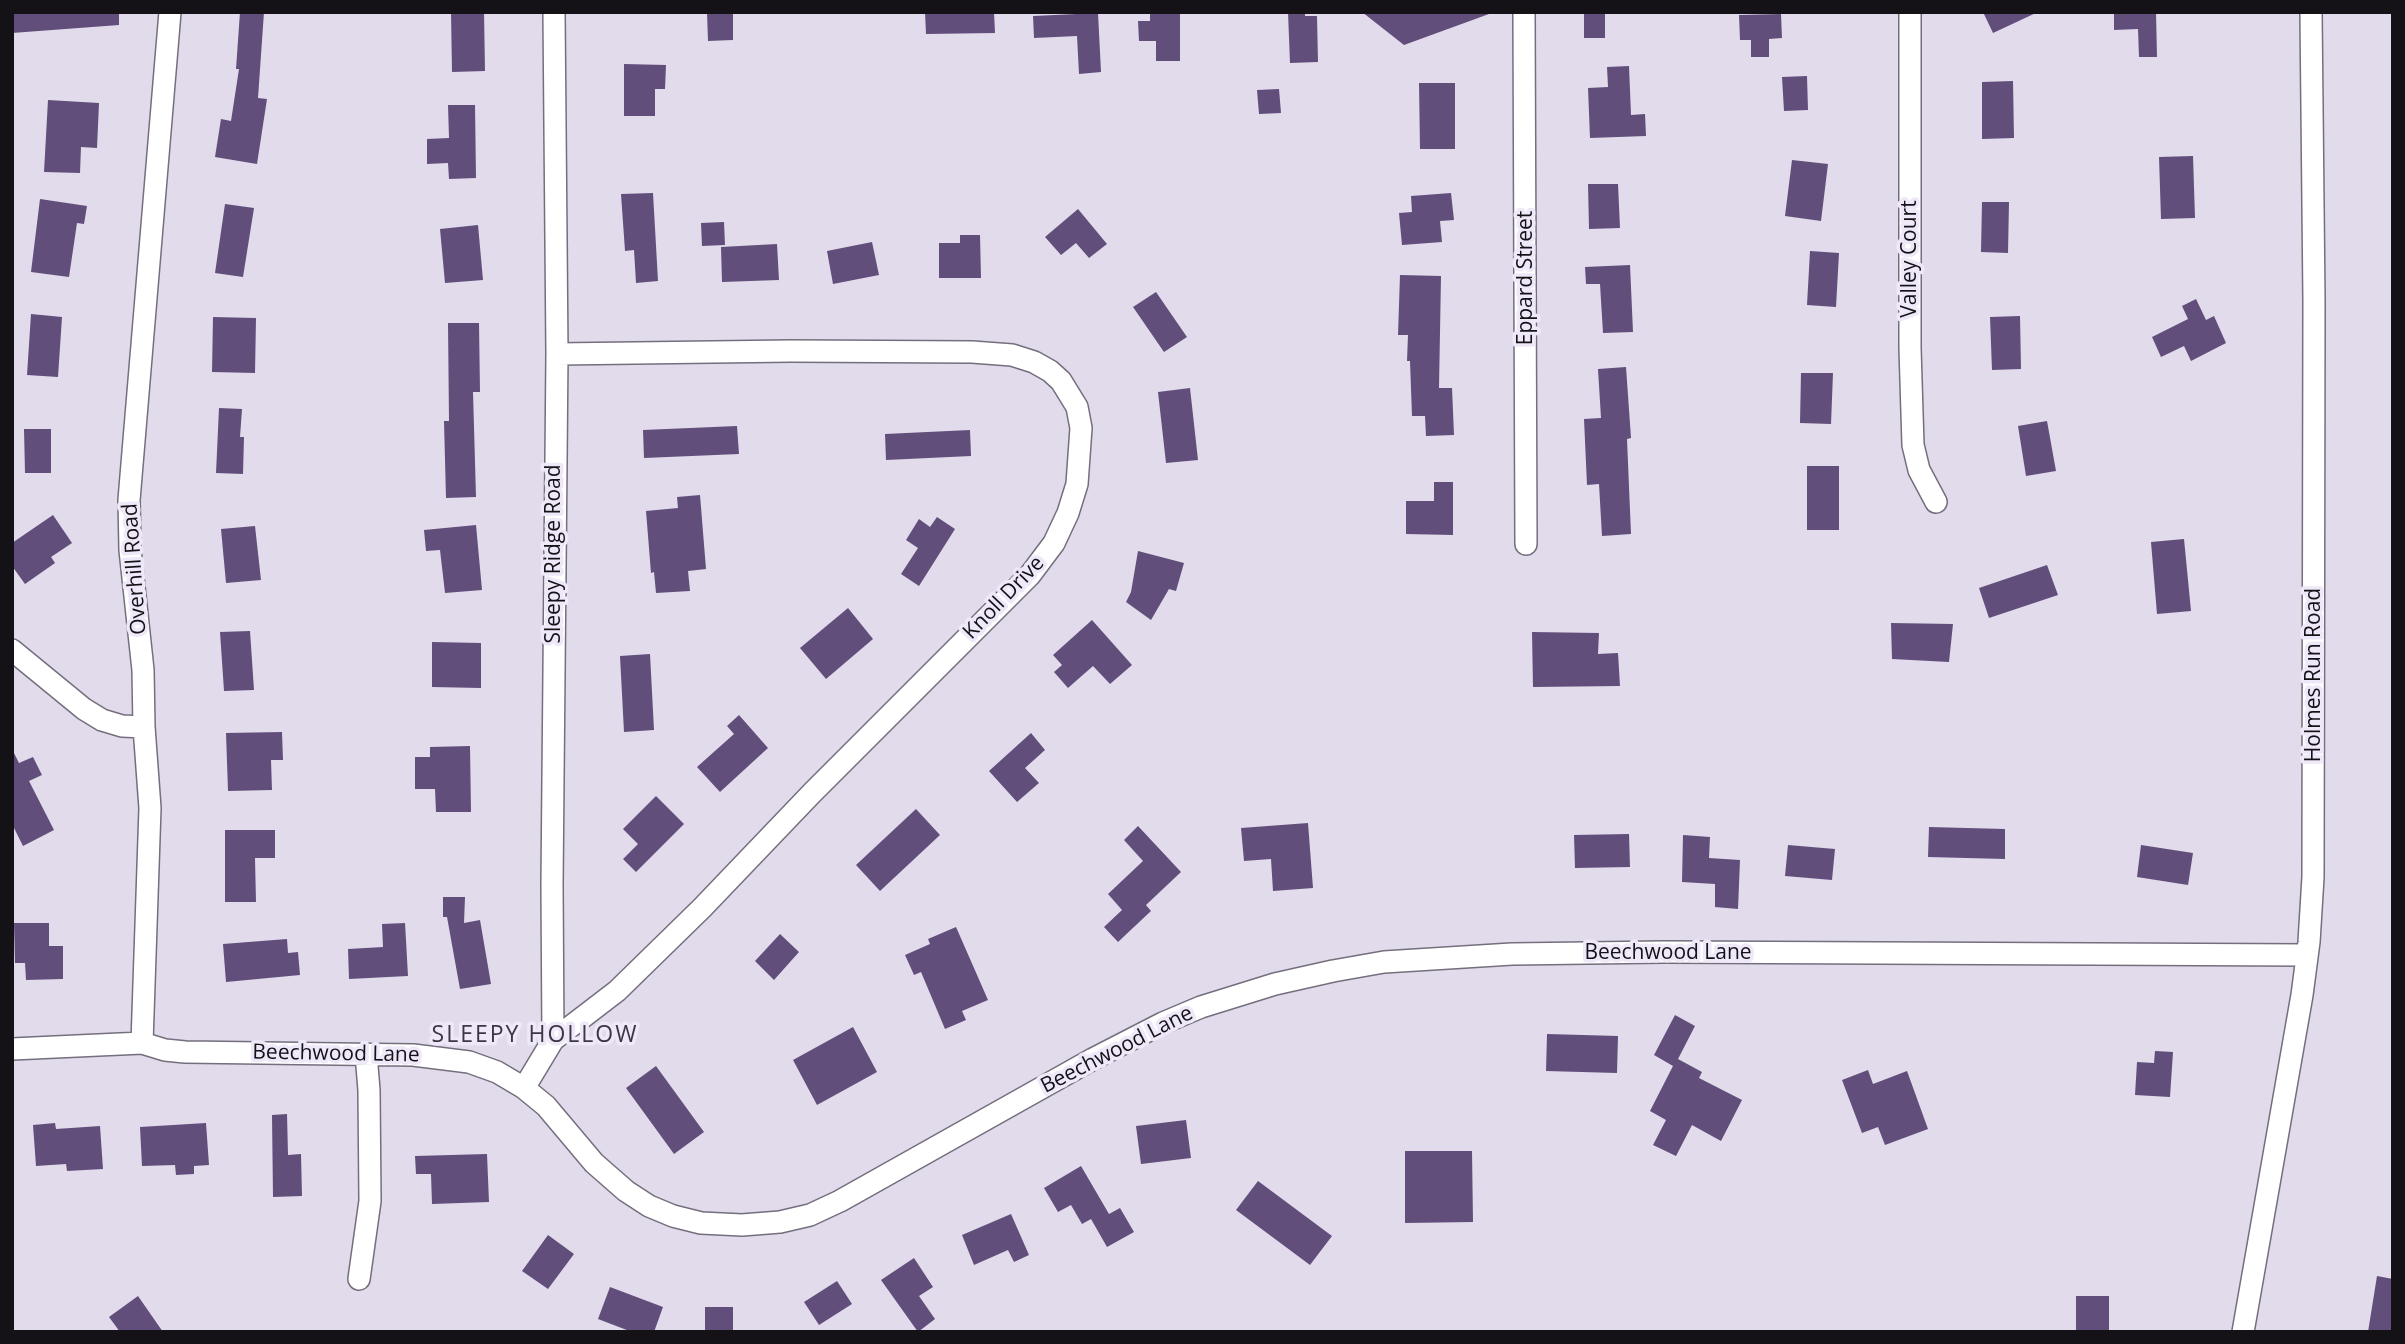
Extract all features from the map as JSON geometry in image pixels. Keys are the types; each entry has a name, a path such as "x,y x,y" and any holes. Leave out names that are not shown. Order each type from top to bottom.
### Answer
{"street":[{"name":"Overhill Road","path":"142,1044 150,808 144,727 144,670 130,550 129,500 170,12"},
{"name":"Sleepy Ridge Road","path":"553,1040 557,354 554,12"},
{"name":"Eppard Street","path":"1524,12 1526,544"},
{"name":"Valley Court","path":"1910,12 1910,348 1913,445 1919,470 1936,502"},
{"name":"Holmes Run Road","path":"2243,1332 2307,955 2313,864 2314,301 2311,12"},
{"name":"Knoll Drive","path":"553,1040 617,991 1030,575 1054,543 1069,513 1077,484 1081,428 1077,407 1061,381 1034,362 1012,355 791,351 557,354"},
{"path":"12,650 84,709 102,720 122,726 144,727"},
{"name":"Beechwood Lane","path":"12,1049 142,1044 185,1052 366,1054 446,1057 469,1062 497,1072 524,1088 546,1106 594,1163 626,1191 649,1206 701,1223 742,1226 810,1215 840,1201 1093,1059 1163,1023 1201,1007 1275,984 1332,971 1384,962 1513,954 1664,952 2307,955"},
{"path":"524,1088 553,1040"},
{"path":"359,1279 370,1201 366,1054"}],"building":[{"path":"12,12 119,12 119,25 12,33"},
{"path":"240,12 264,12 258,98 267,99 257,164 215,157 221,119 231,121 239,69 236,69"},
{"path":"451,12 484,12 485,71 452,72"},
{"path":"707,12 733,12 733,40 708,41"},
{"path":"925,12 994,12 995,33 926,34"},
{"path":"1288,12 1305,12 1305,16 1317,16 1318,62 1290,63"},
{"path":"1362,12 1488,12 1489,14 1404,45"},
{"path":"1584,12 1605,12 1605,38 1584,38"},
{"path":"1983,12 2038,12 1993,33"},
{"path":"2114,12 2156,12 2157,57 2139,57 2138,29 2114,30"},
{"path":"1098,13 1101,72 1079,74 1077,36 1034,38 1033,16"},
{"path":"1150,14 1180,14 1180,61 1156,61 1156,41 1139,41 1138,21 1150,21"},
{"path":"1781,14 1782,38 1769,39 1769,57 1751,57 1751,40 1740,40 1739,15"},
{"path":"624,64 666,65 665,89 655,89 655,116 624,116"},
{"path":"1629,66 1631,115 1645,114 1646,136 1590,138 1588,88 1608,87 1607,67"},
{"path":"1807,76 1808,110 1784,111 1782,77"},
{"path":"2013,81 2014,138 1982,139 1982,82"},
{"path":"1419,83 1455,83 1455,149 1420,149"},
{"path":"1279,89 1281,113 1259,114 1257,90"},
{"path":"48,100 99,103 97,148 81,147 80,173 44,172"},
{"path":"448,105 475,105 476,178 449,179 448,163 427,164 427,139 449,138"},
{"path":"2193,156 2195,218 2161,219 2159,157"},
{"path":"1792,160 1828,164 1821,221 1785,216"},
{"path":"1588,184 1618,184 1620,228 1589,229"},
{"path":"653,193 658,281 636,283 634,250 625,251 621,194"},
{"path":"1451,193 1454,220 1440,221 1442,242 1402,245 1399,213 1412,212 1411,196"},
{"path":"40,199 87,206 84,224 77,223 69,277 31,272"},
{"path":"1982,202 2009,202 2008,253 1981,252"},
{"path":"225,204 254,208 243,277 215,273"},
{"path":"1078,209 1107,244 1089,258 1076,243 1061,255 1045,237"},
{"path":"724,222 725,245 702,246 701,223"},
{"path":"478,225 483,280 445,283 440,229"},
{"path":"960,235 980,235 981,278 939,278 939,243 960,243"},
{"path":"872,242 879,275 833,284 827,251"},
{"path":"777,244 779,280 722,282 721,247"},
{"path":"1810,251 1839,253 1836,307 1807,305"},
{"path":"1630,265 1633,332 1603,333 1600,284 1586,284 1585,267"},
{"path":"1400,275 1441,276 1439,388 1452,388 1454,435 1426,436 1425,416 1412,416 1410,361 1407,361 1408,335 1398,335"},
{"path":"1156,292 1187,337 1164,352 1133,307"},
{"path":"2196,299 2206,320 2214,316 2226,343 2191,361 2184,346 2161,357 2152,337 2188,319 2182,306"},
{"path":"31,314 62,317 58,377 27,375"},
{"path":"2020,316 2021,369 1992,370 1990,317"},
{"path":"213,317 256,318 255,373 212,372"},
{"path":"448,323 479,323 480,392 473,392 476,497 446,498 444,421 449,421"},
{"path":"1626,367 1631,438 1627,439 1631,534 1602,536 1599,484 1587,485 1584,419 1601,418 1598,369"},
{"path":"1801,373 1833,373 1831,424 1800,423"},
{"path":"1190,388 1198,460 1166,463 1158,392"},
{"path":"219,408 242,409 240,437 244,437 243,474 216,473"},
{"path":"2047,421 2056,471 2026,476 2018,426"},
{"path":"737,426 739,454 644,458 643,430"},
{"path":"24,429 51,429 51,473 25,473"},
{"path":"970,430 971,456 886,460 885,434"},
{"path":"1807,466 1839,466 1839,530 1807,530"},
{"path":"1434,482 1453,482 1453,535 1406,534 1406,501 1434,501"},
{"path":"700,495 706,569 688,571 690,591 656,593 654,572 651,573 646,511 678,508 677,497"},
{"path":"53,515 72,543 51,557 55,563 25,584 12,566 12,543"},
{"path":"937,517 955,529 919,586 901,574 918,548 906,540 919,519 930,527"},
{"path":"476,525 482,590 445,593 440,550 426,551 424,530"},
{"path":"255,526 261,580 226,583 221,529"},
{"path":"2184,539 2191,611 2157,614 2151,542"},
{"path":"1138,551 1184,563 1176,591 1169,589 1151,620 1126,602 1131,592"},
{"path":"2047,565 2058,595 1989,618 1979,588"},
{"path":"848,608 873,639 826,679 800,648"},
{"path":"1092,620 1132,665 1110,684 1093,666 1068,688 1054,672 1062,665 1053,655"},
{"path":"1891,623 1953,624 1949,662 1892,659"},
{"path":"250,631 254,690 224,691 220,632"},
{"path":"1532,632 1599,633 1598,654 1618,653 1620,686 1533,687"},
{"path":"432,642 481,643 481,688 432,687"},
{"path":"650,654 654,730 624,732 620,656"},
{"path":"739,715 768,748 720,792 697,767 734,734 727,726"},
{"path":"282,732 283,760 271,760 272,790 228,791 226,733"},
{"path":"1031,733 1045,750 1025,768 1039,783 1017,802 989,771"},
{"path":"470,746 471,812 436,812 435,789 415,789 415,757 430,757 430,747"},
{"path":"12,749 19,763 33,757 42,775 29,781 54,830 23,846 12,824"},
{"path":"656,796 684,824 636,872 623,859 638,844 623,829"},
{"path":"916,809 940,835 880,891 856,865"},
{"path":"1308,823 1313,888 1273,891 1271,859 1244,861 1241,828"},
{"path":"1138,826 1181,872 1146,905 1151,911 1118,942 1104,927 1122,910 1108,894 1143,861 1124,840"},
{"path":"1929,827 2005,829 2005,859 1928,857"},
{"path":"225,830 275,830 275,858 255,858 256,902 225,902"},
{"path":"1629,834 1630,867 1575,868 1574,835"},
{"path":"1683,835 1710,837 1709,858 1740,860 1738,909 1715,907 1715,884 1682,882"},
{"path":"1788,845 1835,849 1832,880 1785,876"},
{"path":"2141,845 2193,853 2188,885 2137,877"},
{"path":"443,897 465,897 464,923 480,920 491,984 460,989 447,917 443,917"},
{"path":"14,923 49,923 49,946 63,946 63,979 26,980 25,963 15,963"},
{"path":"405,923 408,976 349,979 348,949 383,947 382,924"},
{"path":"956,927 988,1000 962,1011 966,1020 945,1029 921,972 914,975 905,955 930,944 928,939"},
{"path":"780,934 799,952 774,980 755,961"},
{"path":"287,939 288,953 298,952 300,975 226,982 223,944"},
{"path":"1675,1015 1695,1026 1678,1059 1702,1072 1699,1078 1742,1100 1721,1141 1692,1125 1676,1156 1653,1145 1666,1120 1650,1111 1673,1066 1654,1055"},
{"path":"853,1027 877,1072 817,1105 793,1060"},
{"path":"1547,1034 1618,1036 1617,1073 1546,1071"},
{"path":"2155,1051 2173,1052 2170,1097 2135,1095 2137,1062 2154,1063"},
{"path":"656,1066 704,1132 674,1154 626,1088"},
{"path":"1868,1070 1873,1084 1907,1071 1928,1129 1885,1145 1878,1127 1862,1133 1842,1080"},
{"path":"287,1114 288,1155 301,1154 302,1196 273,1197 272,1115"},
{"path":"1186,1120 1191,1158 1141,1164 1136,1126"},
{"path":"55,1123 56,1129 100,1126 103,1169 67,1171 66,1164 36,1166 33,1125"},
{"path":"206,1123 209,1165 194,1166 194,1174 176,1175 175,1165 142,1166 140,1127"},
{"path":"1405,1151 1472,1151 1473,1222 1405,1223"},
{"path":"487,1154 489,1202 432,1204 431,1174 416,1174 415,1156"},
{"path":"1081,1166 1109,1214 1120,1208 1134,1232 1107,1247 1091,1219 1082,1224 1071,1205 1058,1212 1044,1188"},
{"path":"1258,1181 1332,1236 1310,1265 1236,1210"},
{"path":"1011,1214 1029,1255 1014,1262 1008,1250 974,1265 962,1235"},
{"path":"548,1235 574,1254 548,1289 522,1271"},
{"path":"914,1258 933,1287 919,1296 935,1319 918,1332 881,1280"},
{"path":"2377,1276 2393,1279 2393,1332 2368,1332"},
{"path":"837,1281 852,1304 819,1325 804,1302"},
{"path":"610,1287 663,1307 654,1332 632,1332 598,1319"},
{"path":"138,1296 163,1332 120,1332 109,1317"},
{"path":"2076,1296 2109,1296 2109,1332 2076,1332"},
{"path":"705,1307 733,1307 733,1332 705,1332"}],"district":[{"name":"SLEEPY HOLLOW","path":"535,1035"}]}
